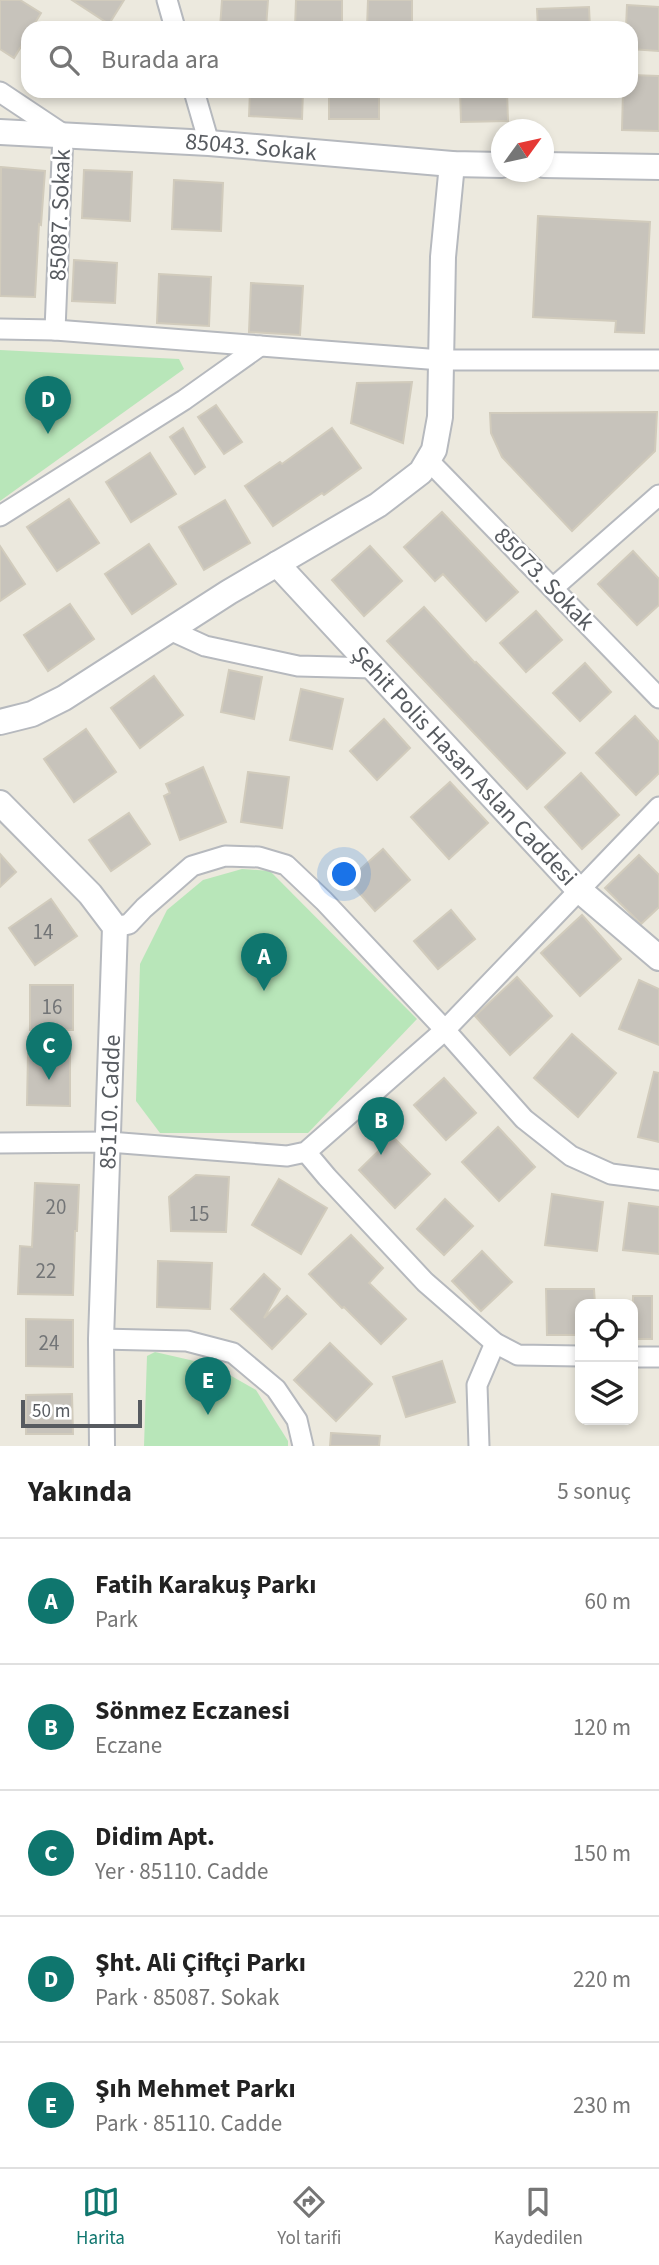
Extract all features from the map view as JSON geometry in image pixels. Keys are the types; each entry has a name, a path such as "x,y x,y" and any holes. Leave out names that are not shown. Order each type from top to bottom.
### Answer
{"street":[{"path":"167,0 173,21"},
{"name":"85087. Sokak","path":"0,92 64,134 55,330"},
{"path":"196,98 209,142"},
{"name":"85043. Sokak","path":"0,131 209,142 452,164 491,165"},
{"path":"0,722 32,713 64,698 277,564 378,505 421,472 434,450 440,417 443,257 452,164"},
{"path":"554,165 659,167"},
{"path":"0,329 55,330 441,360 659,360"},
{"path":"0,516 184,400 260,346"},
{"name":"85073. Sokak","path":"428,460 659,698"},
{"path":"553,588 659,495"},
{"name":"Şehit Polis Hasan Aslan Caddesi","path":"277,564 578,889 659,958"},
{"path":"170,631 205,646 298,666 374,668"},
{"path":"0,803 90,894 115,927 129,924 192,866 225,856 259,857 286,865 324,901 445,1030 524,1119 571,1156 611,1174 659,1180"},
{"path":"0,1143 109,1142 287,1156 306,1152 445,1030 659,807"},
{"name":"85110. Cadde","path":"102,1446 102,1339 115,927"},
{"path":"306,1152 425,1282 495,1343 519,1355 575,1356"},
{"path":"102,1339 187,1341 233,1353 276,1389 297,1420 303,1446"},
{"path":"479,1446 477,1385 495,1343"},
{"path":"638,1357 659,1357"}],"green space":[{"path":"0,350 179,359 184,369 0,501"},
{"path":"242,869 270,871 417,1019 308,1133 160,1133 136,1101 140,964 167,910 203,880"},
{"path":"155,1352 212,1365 256,1390 288,1441 288,1446 144,1446 147,1356"}],"building":[{"path":"0,0 20,0 41,13 36,21 21,21 21,46 14,58 0,49"},
{"path":"72,0 124,0 111,21 104,21"},
{"path":"222,0 268,0 266,21 220,21"},
{"path":"296,0 342,0 342,21 295,21"},
{"path":"368,0 412,0 412,21 367,21"},
{"path":"627,5 659,7 659,51 638,50 638,21 626,21"},
{"path":"589,7 590,21 538,21 537,9"},
{"path":"638,75 659,76 659,131 622,130 623,98 638,98"},
{"path":"250,98 303,98 302,119 249,116"},
{"path":"329,98 379,98 379,119 329,119"},
{"path":"460,98 507,98 508,119 491,119 491,121 461,122"},
{"path":"1,167 45,171 35,297 0,296"},
{"path":"84,170 132,172 130,221 82,218"},
{"path":"174,180 223,183 221,231 172,229"},
{"path":"538,216 650,222 644,333 615,332 616,321 533,317"},
{"path":"74,260 117,263 115,303 72,301"},
{"path":"159,274 211,277 209,326 157,323"},
{"path":"251,283 303,286 300,335 249,332"},
{"path":"412,382 403,443 351,423 357,383"},
{"path":"216,405 242,442 224,454 198,417"},
{"path":"657,412 655,451 572,531 502,457 491,433 490,413"},
{"path":"183,428 205,467 195,474 170,437"},
{"path":"332,428 361,468 324,495 322,493 273,526 245,486 280,462 282,464"},
{"path":"150,453 176,494 131,522 106,482"},
{"path":"69,499 99,543 57,571 27,527"},
{"path":"225,500 250,543 204,570 179,527"},
{"path":"442,512 518,592 486,621 443,574 435,581 404,547"},
{"path":"149,544 176,584 132,614 105,574"},
{"path":"0,546 25,584 0,601"},
{"path":"370,546 402,581 364,616 332,580"},
{"path":"633,551 659,579 659,605 637,625 598,584"},
{"path":"70,604 94,639 48,671 24,635"},
{"path":"424,607 475,663 565,753 527,789 387,641"},
{"path":"536,611 562,640 526,672 500,643"},
{"path":"585,663 611,692 580,721 553,693"},
{"path":"229,670 262,677 254,719 221,712"},
{"path":"154,676 183,715 140,748 111,708"},
{"path":"301,689 343,699 332,749 290,740"},
{"path":"635,716 659,742 659,773 636,795 596,753"},
{"path":"384,719 410,748 377,780 350,751"},
{"path":"86,729 116,772 74,802 44,759"},
{"path":"203,767 226,822 180,840 164,796 170,793 166,784"},
{"path":"248,772 289,777 282,828 241,822"},
{"path":"581,773 619,815 582,849 545,807"},
{"path":"450,782 488,823 449,859 411,817"},
{"path":"129,813 150,844 111,871 89,840"},
{"path":"383,849 410,880 375,911 348,880"},
{"path":"0,854 16,872 0,887"},
{"path":"639,855 659,875 659,907 641,924 605,888"},
{"path":"51,899 77,936 35,965 9,928"},
{"path":"451,910 475,939 438,969 414,941"},
{"path":"582,915 621,959 580,996 541,953"},
{"path":"517,977 552,1016 510,1055 475,1016"},
{"path":"639,980 659,989 659,1045 619,1029"},
{"path":"30,985 73,985 73,1030 30,1030"},
{"path":"572,1034 616,1073 578,1117 534,1078"},
{"path":"28,1054 70,1054 70,1106 27,1105"},
{"path":"654,1072 659,1073 659,1142 638,1137"},
{"path":"444,1078 476,1113 446,1140 414,1105"},
{"path":"498,1127 535,1167 499,1201 462,1162"},
{"path":"393,1137 430,1174 395,1208 359,1170"},
{"path":"196,1175 229,1177 226,1232 171,1231 169,1197"},
{"path":"279,1179 327,1208 301,1254 252,1225"},
{"path":"35,1183 79,1185 73,1295 18,1294 20,1246 32,1247"},
{"path":"552,1194 603,1202 597,1251 545,1245"},
{"path":"445,1199 473,1226 444,1255 417,1229"},
{"path":"629,1203 659,1207 659,1254 623,1250"},
{"path":"351,1235 383,1268 369,1283 406,1319 381,1344 309,1274"},
{"path":"482,1251 512,1282 481,1311 452,1281"},
{"path":"158,1261 212,1263 210,1309 157,1307"},
{"path":"264,1274 280,1289 264,1318 287,1296 306,1314 272,1349 231,1309"},
{"path":"546,1289 594,1289 595,1299 575,1299 575,1335 547,1335"},
{"path":"633,1296 652,1296 652,1339 638,1339 638,1299 633,1299"},
{"path":"26,1319 73,1320 73,1367 26,1366"},
{"path":"330,1343 372,1384 336,1421 294,1380"},
{"path":"442,1361 455,1402 406,1417 393,1377"},
{"path":"72,1394 73,1434 26,1434 26,1395"},
{"path":"331,1433 380,1436 379,1446 330,1446"}],"place":[{"name":"Şht. Ali Çiftçi Parkı","path":"48,434"},
{"name":"Fatih Karakuş Parkı","path":"264,991"},
{"name":"Didim Apt.","path":"49,1080"},
{"name":"Sönmez Eczanesi","path":"381,1155"},
{"name":"Şıh Mehmet Parkı","path":"208,1415"}]}
